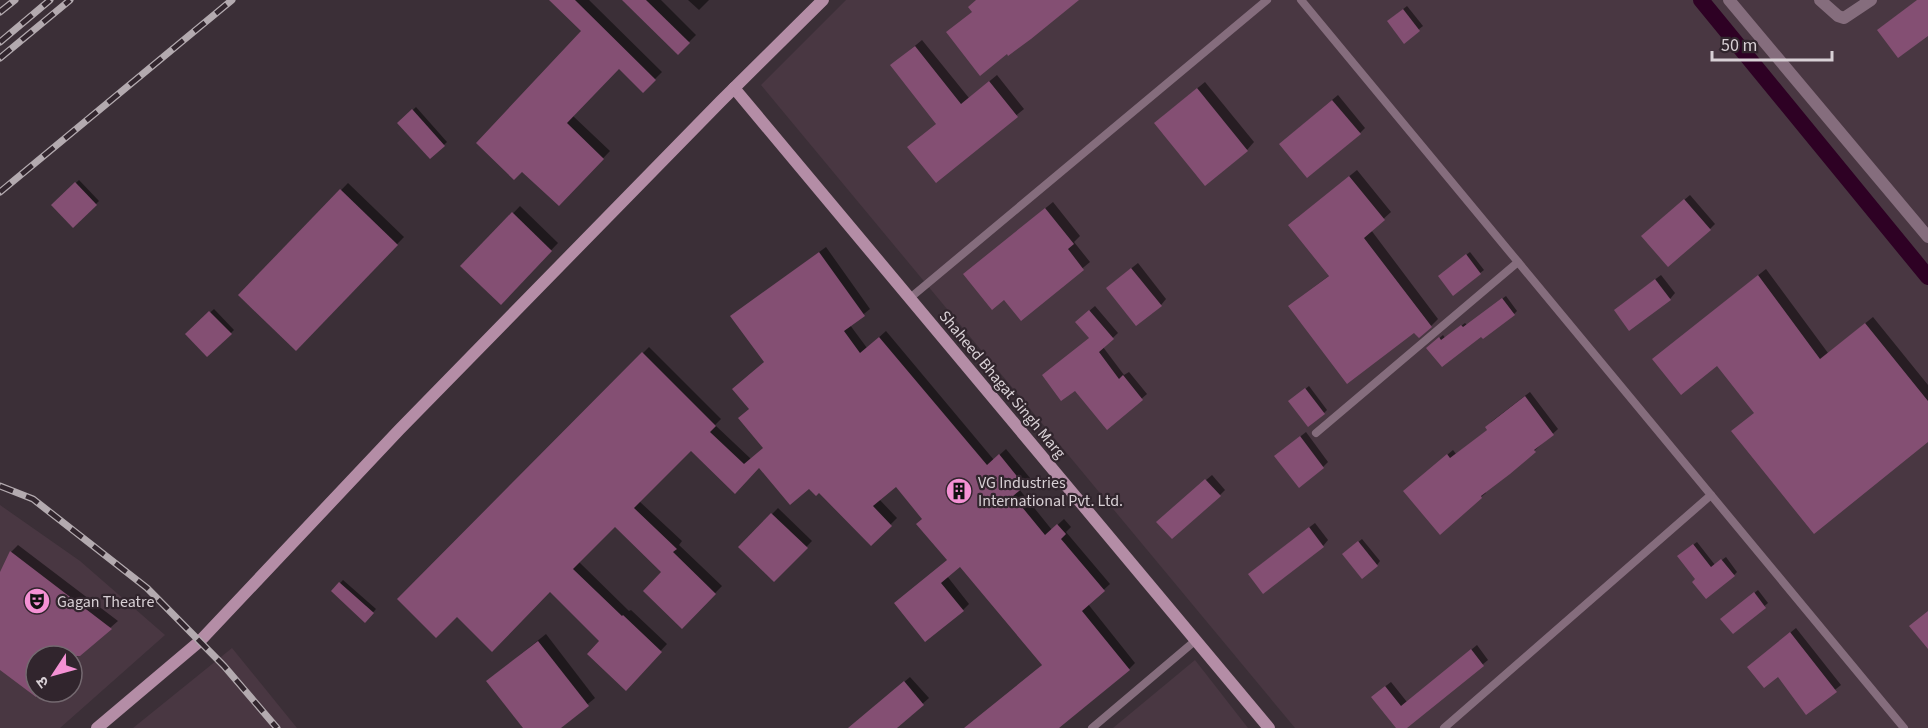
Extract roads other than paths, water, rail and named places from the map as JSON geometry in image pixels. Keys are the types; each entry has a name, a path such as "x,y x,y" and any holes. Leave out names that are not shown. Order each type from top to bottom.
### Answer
{"street":[{"path":"97,728 200,641 399,430 823,0"},
{"path":"1730,0 1928,237"},
{"path":"1820,0 1838,16 1844,18 1871,0"},
{"name":"Shaheed Bhagat Singh Marg","path":"734,88 1269,728"}],"lane":[{"path":"910,298 1267,0"},
{"path":"1301,0 1904,728"},
{"path":"1316,433 1518,262"},
{"path":"1444,728 1711,495"},
{"path":"1092,728 1196,640"}],"waterway":[{"path":"1701,0 1928,277"}],"railway":[{"path":"0,12 15,0"},
{"path":"0,42 50,0"},
{"path":"0,58 70,0"},
{"path":"0,192 232,0"},
{"path":"0,486 33,499 147,588 224,666 277,728"}],"place":[{"name":"VG Industries International Pvt. Ltd.","path":"959,491"},
{"name":"Gagan Theatre","path":"37,601"}]}
